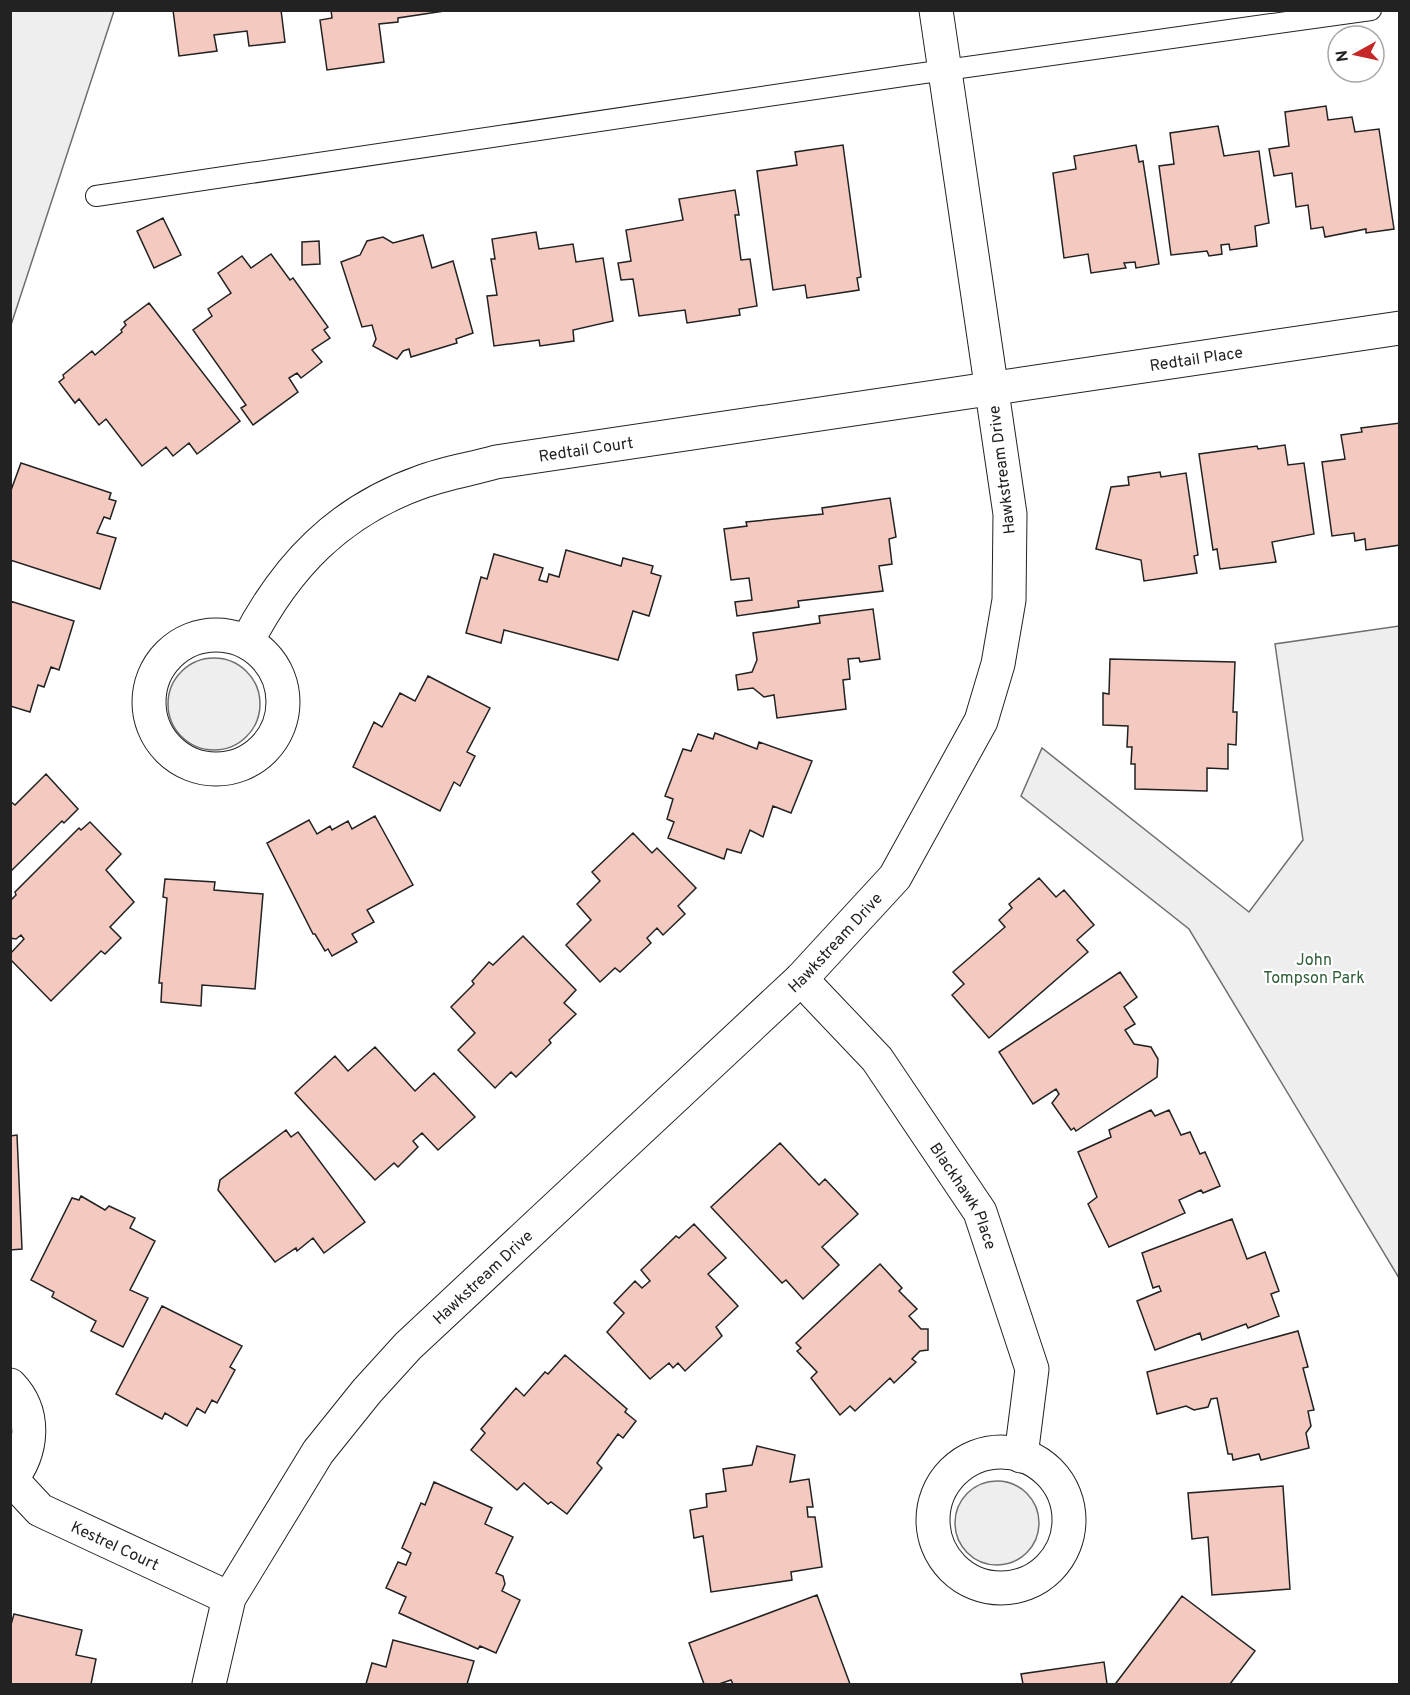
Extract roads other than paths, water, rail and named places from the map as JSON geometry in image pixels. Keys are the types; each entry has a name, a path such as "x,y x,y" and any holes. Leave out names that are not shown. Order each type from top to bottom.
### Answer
{"street":[{"name":"Hawkstream Drive","path":"209,1684 229,1598 318,1452 374,1383 417,1338 801,979 895,877 981,721 998,664 1009,600 1010,513 936,10"},
{"name":"Redtail Place","path":"991,387 1400,328"},
{"name":"Redtail Court","path":"247,642 267,602 300,562 336,527 372,504 421,482 496,462 991,387"},
{"path":"206,635 226,635 247,642 264,654 276,672 283,692 283,716 274,738 258,755 238,767 214,770 191,766 172,753 156,735 149,713 149,692 156,671 168,654 185,642 206,635"},
{"name":"Blackhawk Place","path":"801,979 877,1059 980,1212 1032,1370 1021,1456"},
{"name":"Kestrel Court","path":"10,1385 19,1394 28,1415 30,1438 24,1461 11,1481 40,1510 229,1598"},
{"path":"995,1452 1021,1456 1039,1463 1055,1479 1065,1499 1069,1522 1065,1544 1053,1563 1037,1577 1017,1586 995,1588 974,1582 955,1570 941,1553 934,1532 933,1509 941,1488 955,1470 973,1457 995,1452"}],"lane":[{"path":"96,196 945,70 1371,10"}],"park label":[{"name":"John Tompson Park","path":"1314,968"}]}
